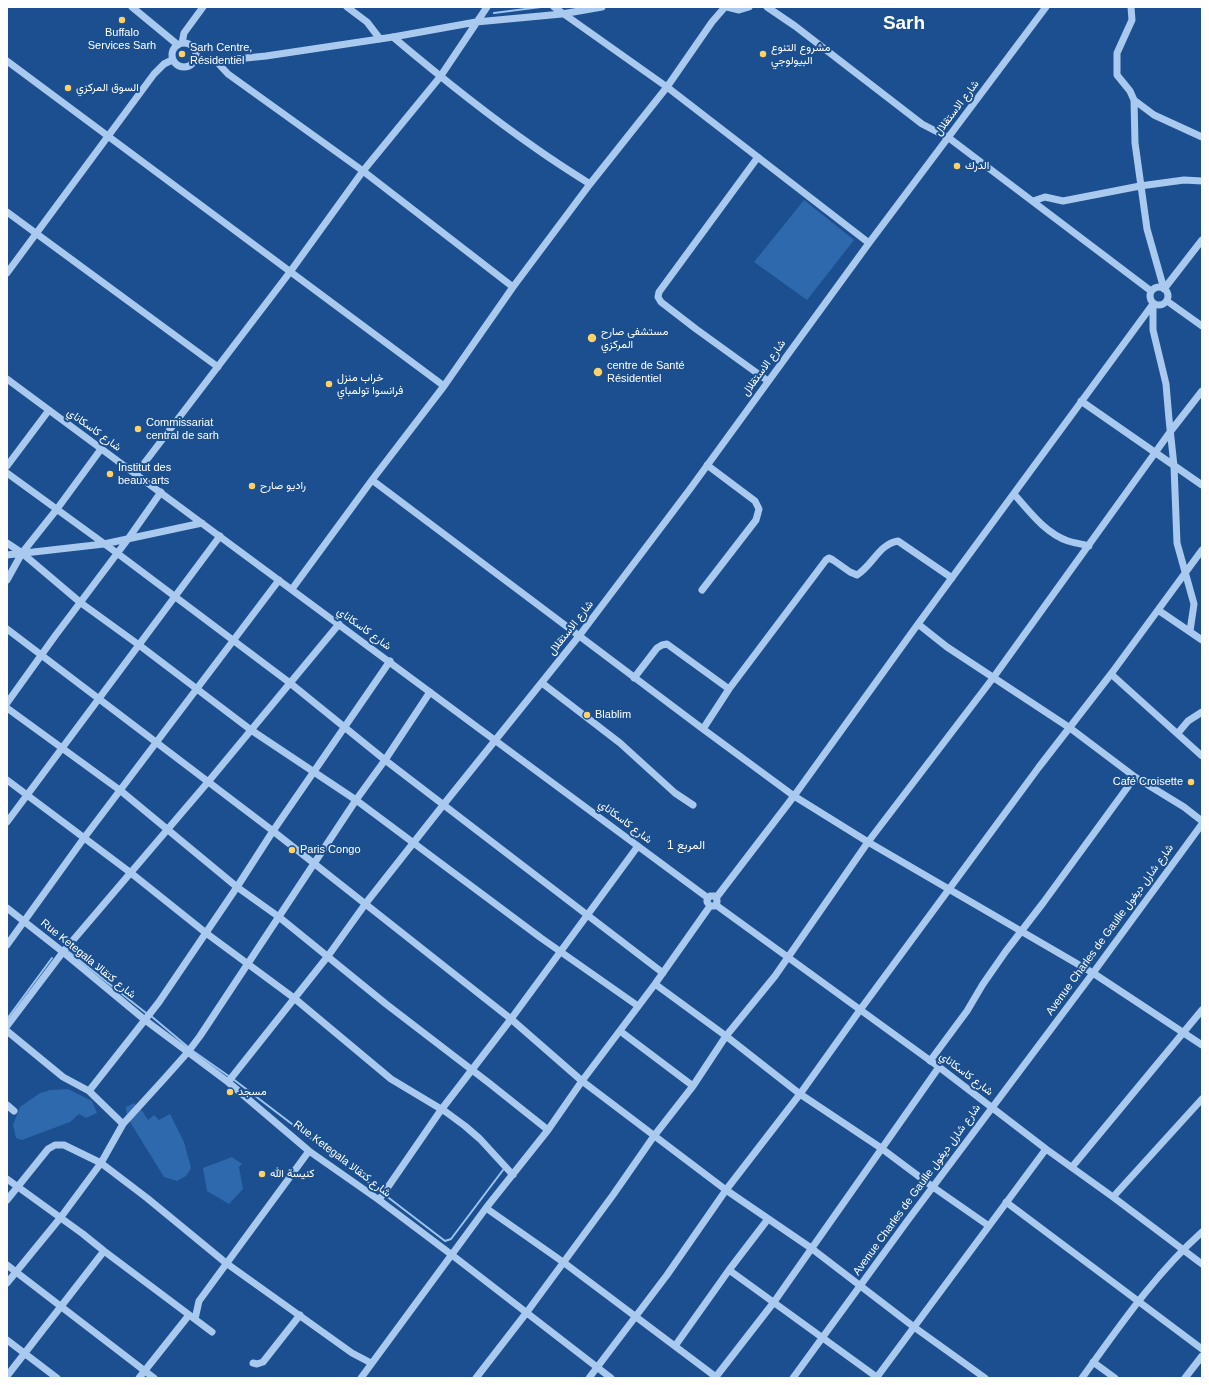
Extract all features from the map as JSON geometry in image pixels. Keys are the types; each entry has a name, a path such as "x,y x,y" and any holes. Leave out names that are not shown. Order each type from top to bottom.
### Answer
{"street":[{"path":"132,7 180,44 190,44 196,54 195,60 189,66 185,67 177,65 172,60 172,51 180,44 184,33 203,7"},
{"path":"347,7 367,22 380,39"},
{"path":"136,474 290,272 363,171 440,77 487,7"},
{"path":"554,7 667,87 869,243"},
{"path":"195,60 216,61 266,56 393,37 476,22 562,14 602,7"},
{"path":"292,589 372,480 444,386 513,287 590,184 667,87 712,22 726,7 739,10 749,7"},
{"path":"767,7 795,26 922,124 949,138 1151,291"},
{"name":"شارع الاستقلال","path":"228,1082 328,956 366,904 444,804 579,636 707,465 869,243 1046,7"},
{"path":"1132,7 1132,20 1117,53 1117,75 1130,91 1134,100 1135,143 1147,229 1164,289 1168,294 1167,301 1161,305 1153,304"},
{"path":"393,37 440,77 535,148 590,184"},
{"path":"7,273 154,74 164,64 172,60"},
{"path":"7,61 444,386"},
{"path":"216,61 228,74 363,171 513,287"},
{"path":"1134,100 1154,115 1202,137"},
{"path":"758,157 660,292 658,297 661,302 696,329 768,381"},
{"path":"1032,201 1045,197 1063,201 1140,186 1184,180 1202,181"},
{"path":"7,212 218,367"},
{"path":"1164,289 1202,240"},
{"path":"1164,289 1156,288 1151,291 1149,297 1153,304 1153,330 1166,384 1174,466 1177,543 1194,604 1190,631"},
{"path":"1167,301 1202,326"},
{"path":"362,1378 371,1363 486,1208 548,1130 582,1081 794,796 918,624 1153,304"},
{"name":"شارع كاسكاناي","path":"7,379 390,661 708,898 707,902 714,903 788,956 1202,1264"},
{"path":"476,1378 527,1312 613,1195 654,1136 693,1086 726,1036 775,976 868,842 993,678 1156,454 1170,432 1202,392"},
{"path":"1081,401 1202,485"},
{"path":"7,466 49,410"},
{"path":"7,580 22,553 57,509 101,449"},
{"path":"702,590 756,520 759,509 755,501 707,465"},
{"path":"7,473 117,553 232,641 290,683 385,760 663,972"},
{"path":"372,480 634,678 794,796 949,890 1093,973 1202,1045"},
{"path":"7,703 128,539 160,492"},
{"path":"1014,494 1042,525 1053,534 1066,540 1089,546"},
{"path":"7,555 104,544 202,523"},
{"path":"7,822 99,698 176,598 220,536"},
{"path":"703,729 729,689 829,558 857,575 865,570 881,550 890,542 898,541 952,578"},
{"path":"7,543 22,553 81,603 140,645 251,730 356,800 561,952 638,1006"},
{"path":"589,1378 637,1317 726,1190 800,1094 1039,767 1111,674 1202,550"},
{"path":"7,945 84,838 279,580"},
{"path":"1158,610 1202,640"},
{"path":"7,1026 63,952 168,830 339,624"},
{"path":"918,624 947,647 1070,728 1135,777 1184,807 1202,823"},
{"path":"7,629 273,831 366,904 511,1019 582,1081 726,1190 811,1248 914,1327 985,1378"},
{"path":"634,678 657,648 667,644 729,689"},
{"path":"89,1091 159,1002 206,934 273,831 390,661"},
{"path":"1111,674 1202,756"},
{"path":"542,683 620,743 676,793 693,805"},
{"path":"7,1283 61,1217 101,1163 123,1124 188,1052 222,1004 247,963 430,692"},
{"path":"7,708 120,791 237,887 279,917 386,1004 548,1130"},
{"path":"1178,733 1188,722 1202,712"},
{"path":"930,1061 967,1010 983,984 1135,777"},
{"path":"7,780 131,873 206,934 294,998 391,1079 465,1126 480,1139 513,1175"},
{"name":"Avenue Charles de Gaulle شارع شارل ديغول","path":"793,1378 860,1285 1093,973 1202,823"},
{"path":"379,1200 441,1110 561,952 587,914 638,846"},
{"name":"Rue Ketegala شارع كتقالا","path":"7,908 145,1020 228,1082 309,1151 379,1200 527,1312 611,1378"},
{"path":"655,984 726,1036 800,1094 881,1148 989,1226"},
{"path":"1072,1167 1202,1010"},
{"path":"7,1031 63,1076 89,1091 123,1124"},
{"path":"620,1031 693,1086"},
{"path":"486,1208 563,1262 716,1378 774,1302 939,1067"},
{"path":"1113,1197 1202,1099"},
{"path":"7,1105 14,1111"},
{"path":"7,1200 48,1149 55,1145 64,1145 101,1163 147,1198 226,1264 346,1349 371,1363"},
{"path":"730,1270 878,1378 1046,1149"},
{"path":"139,1378 192,1317 199,1301 309,1151"},
{"path":"7,1179 61,1217 212,1332"},
{"path":"1006,1202 1202,1349"},
{"path":"675,1346 768,1218"},
{"path":"1082,1378 1138,1302 1183,1249 1202,1232"},
{"path":"7,1376 104,1251"},
{"path":"7,1265 154,1378"},
{"path":"253,1363 257,1364 263,1362 300,1315"},
{"path":"7,1340 57,1378"},
{"path":"1185,1378 1202,1356"},
{"path":"1093,1362 1115,1378"}],"shaded area":[{"path":"804,200 854,240 807,300 754,262"},
{"path":"68,1089 92,1101 97,1113 86,1118 79,1114 70,1122 22,1140 16,1138 13,1125 20,1107 40,1093 50,1090"},
{"path":"134,1103 143,1112 148,1120 154,1115 159,1120 170,1114 184,1142 191,1168 186,1176 177,1181 164,1177 127,1117 126,1107"},
{"path":"232,1157 242,1164 239,1167 243,1189 229,1204 207,1191 203,1168"}],"waterway":[{"path":"494,13 541,7"},
{"path":"69,952 146,1013"},
{"path":"7,1019 52,958"},
{"path":"151,1016 188,1047"},
{"path":"193,1051 230,1077"},
{"path":"233,1079 381,1192"},
{"path":"385,1195 445,1241 451,1239 503,1170"}],"place":[{"name":"Buffalo Services Sarh","path":"122,20"},
{"name":"Sarh Centre, Résidentiel","path":"182,54"},
{"name":"مشروع التنوع البيولوجي","path":"763,54"},
{"name":"السوق المركزي","path":"68,88"},
{"name":"الدرك","path":"957,166"},
{"name":"مستشفى صارح المركزي","path":"592,338"},
{"name":"centre de Santé Résidentiel","path":"598,372"},
{"name":"خراب منزل فرانسوا تولمباي","path":"329,384"},
{"name":"Commissariat central de sarh","path":"138,429"},
{"name":"Institut des beaux arts","path":"110,474"},
{"name":"راديو صارح","path":"252,486"},
{"name":"Blablim","path":"587,715"},
{"name":"Café Croisette","path":"1191,782"},
{"name":"Paris Congo","path":"292,850"},
{"name":"مسجد","path":"230,1092"},
{"name":"كنيسة الله","path":"262,1174"}],"district":[{"name":"Sarh","path":"904,24"},
{"name":"المربع 1","path":"686,846"}]}
